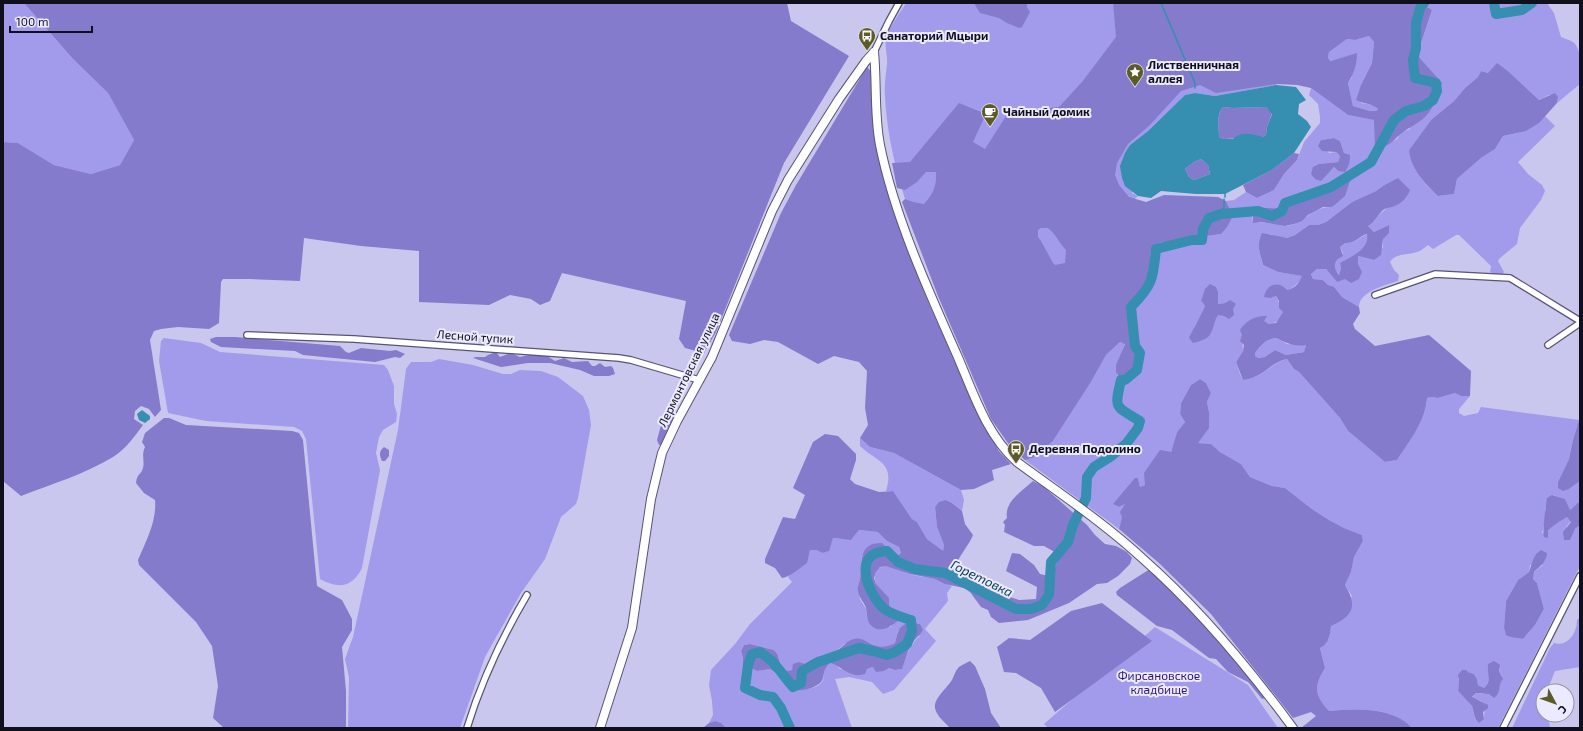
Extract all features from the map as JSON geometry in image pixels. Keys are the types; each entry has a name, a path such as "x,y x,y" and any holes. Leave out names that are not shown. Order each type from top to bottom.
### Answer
{"street":[{"path":"900,3 889,21 874,52 876,112 883,158 901,220 947,332 986,420 997,440 1007,453 1017,462 1091,516 1142,557 1186,599 1214,630 1293,728"},
{"name":"Лермонтовская улица","path":"600,728 632,628 651,499 662,453 677,421 712,357 772,211 788,180 839,100 874,52"},
{"path":"1375,294 1435,274 1510,278 1580,322 1548,345"},
{"name":"Лесной тупик","path":"247,335 354,339 619,358 631,360 699,380"},
{"path":"1503,728 1580,576"},
{"path":"467,728 482,682 495,653 527,595"}],"green space":[{"path":"3,3 24,3 73,59 108,93 134,140 120,165 91,174 54,165 18,143 3,142"},
{"path":"906,3 1393,3 1344,34 1276,85 1215,96 1195,93 1185,95 1148,131 1130,145 1132,193 1138,196 971,360 916,232 895,165 889,131 885,93 887,60 886,37 891,26"},
{"path":"1418,3 1547,3 1554,13 1561,37 1572,41 1576,46 1580,56 1580,84 1557,103 1558,97 1549,95 1539,100 1509,72 1488,73 1481,71 1478,77 1465,88 1454,101 1431,120 1409,150 1416,171 1426,185 1438,196 1454,194 1457,179 1481,158 1495,149 1503,136 1526,130 1545,116 1555,126 1518,162 1528,174 1542,185 1545,191 1541,200 1520,228 1517,244 1498,261 1504,272 1502,275 1493,274 1490,272 1491,266 1459,235 1456,235 1433,249 1428,245 1418,252 1398,256 1392,259 1390,262 1394,270 1399,275 1398,281 1368,293 1360,301 1359,307 1342,297 1334,288 1323,280 1313,279 1311,273 1317,269 1326,269 1337,282 1358,264 1358,256 1374,260 1383,247 1383,239 1389,225 1374,232 1368,226 1384,210 1393,206 1383,186 1376,191 1352,202 1326,222 1318,225 1309,225 1295,235 1287,238 1270,234 1259,250 1263,265 1278,272 1303,276 1292,288 1270,298 1276,296 1283,312 1282,314 1275,323 1270,324 1264,322 1242,335 1243,351 1236,362 1243,380 1262,374 1281,361 1287,359 1294,369 1299,372 1340,418 1348,431 1385,462 1397,460 1424,414 1427,398 1431,397 1438,398 1455,393 1461,396 1470,396 1459,409 1459,413 1464,416 1478,413 1481,407 1580,420 1573,440 1569,459 1558,482 1569,489 1580,481 1580,501 1570,510 1564,499 1553,495 1545,508 1545,521 1542,533 1547,534 1552,527 1567,517 1571,521 1566,527 1572,534 1580,525 1580,566 1498,728 1412,728 1405,721 1395,716 1374,710 1350,709 1329,711 1320,700 1317,690 1317,685 1321,674 1325,668 1320,648 1329,639 1331,626 1352,596 1345,585 1351,572 1354,557 1363,541 1362,535 1329,520 1285,488 1272,486 1250,477 1241,464 1220,452 1211,444 1198,443 1209,412 1207,402 1211,393 1206,383 1200,379 1191,385 1181,403 1180,414 1185,422 1177,432 1171,452 1145,485 1140,487 1138,478 1114,504 1119,507 1126,503 1119,529 1025,460 1036,457 1053,441 1091,382 1106,355 1120,342 1125,343 1121,354 1138,354 1133,345 1128,307 1142,290 1149,273 1151,250 1159,243 1221,234 1233,216 1226,201 1234,200 1246,192 1257,198 1274,190 1284,174 1297,160 1304,142 1320,123 1318,104 1309,95 1311,88 1348,115 1375,120 1375,148 1397,139 1402,132 1410,129 1417,55 1432,10 1417,8","holes":["1334,138 1340,141 1344,153 1338,171 1334,167 1330,171 1319,164 1338,162 1340,156 1336,152 1329,153 1321,140","1343,177 1332,207 1319,209 1299,222 1287,226 1253,222 1251,208 1279,208 1288,203 1296,204 1319,193","1230,300 1224,316 1218,314 1210,334 1198,341 1194,327 1205,310 1205,306 1225,303","1530,565 1543,565 1534,572 1533,579 1537,583 1544,609 1535,625 1523,639 1511,636 1504,627 1506,601 1518,580 1529,572","1488,667 1500,668 1499,671 1502,676 1499,684 1483,694 1476,693 1472,698 1485,704 1484,719 1475,719 1472,706 1458,691 1458,678 1468,672 1474,674 1478,685 1484,688 1487,686 1490,673"]},
{"path":"1369,36 1374,42 1372,63 1361,85 1361,103 1374,105 1378,109 1376,111 1370,111 1353,106 1348,83 1352,77 1328,58 1329,52 1347,39 1355,40"},
{"path":"1368,234 1368,240 1363,248 1355,255 1340,263 1340,275 1335,270 1334,264 1343,253 1340,247 1345,243 1355,241"},
{"path":"164,338 201,343 220,352 384,365 388,370 394,386 394,404 397,414 396,422 383,430 379,437 376,453 380,470 362,568 354,580 344,585 339,585 320,579 306,439 302,431 294,427 206,421 168,413 159,361 161,341"},
{"path":"1276,338 1287,344 1306,345 1304,352 1286,355 1275,350 1265,357 1257,358 1255,356 1255,353 1259,347 1269,340"},
{"path":"439,359 473,365 503,374 511,374 520,370 541,371 558,377 583,396 589,410 591,425 578,498 576,504 561,517 545,559 521,593 485,657 460,728 348,728 349,677 345,659 353,637 398,430 406,369 411,362 431,362"},
{"path":"860,438 870,447 894,453 961,490 964,500 962,511 946,500 935,507 937,527 944,545 943,552 927,539 917,522 912,519 893,491 886,491 888,474 886,468 860,446"},
{"path":"859,530 879,532 887,541 899,547 901,553 896,557 892,552 862,555 860,580 858,586 860,599 866,609 867,616 885,627 891,627 896,612 890,610 887,602 879,591 875,580 875,574 879,568 890,566 913,575 937,580 952,586 947,593 948,601 925,629 936,641 894,690 883,694 872,682 849,677 835,679 852,728 726,728 715,721 709,723 713,715 709,685 711,670 735,644 750,624 792,582 788,577 805,562 810,550 816,550 823,553 828,551 833,538 851,540","holes":["898,630 920,636 913,643 901,669 895,670 889,668 884,671 873,667 867,669 840,669 836,665 830,663 825,669 821,684 810,688 793,690 770,669 757,671 743,664 741,651 744,645 750,644 774,650 778,655 781,668 786,671 792,670 799,662 806,664 822,655 835,652 844,644 861,639 878,647 886,647 895,643"]},
{"path":"1580,617 1580,667 1555,671 1550,683 1535,683 1535,723 1549,723 1550,728 1512,728 1550,648 1554,643 1564,643 1571,638 1577,625 1577,620"},
{"name":"Фирсановское кладбище","path":"1155,627 1248,685 1278,728 1048,728 1044,724"}],"shaded area":[{"path":"24,3 787,3 791,21 849,56 784,163 716,332 704,353 685,348 679,339 686,301 562,273 550,301 540,305 531,299 510,295 489,305 419,302 419,251 361,246 304,238 300,281 223,279 221,282 219,323 209,329 178,327 154,331 150,340 161,410 155,417 149,409 141,406 135,411 134,419 143,425 122,450 113,457 91,469 21,496 3,481 3,142 18,143 54,165 91,174 120,165 134,140 108,93 73,59"},
{"path":"974,3 1027,3 1027,7 1030,12 1022,27 1019,28 999,18 980,13"},
{"path":"1113,3 1418,3 1417,8 1425,6 1432,10 1417,55 1442,83 1433,105 1425,117 1393,141 1380,148 1375,148 1374,120 1348,115 1311,88 1297,85 1277,84 1216,93 1200,85 1181,91 1150,125 1128,144 1117,163 1115,175 1119,185 1129,197 1146,202 1164,195 1218,197 1226,201 1233,216 1221,234 1159,243 1151,250 1149,273 1142,290 1128,307 1133,345 1138,354 1135,368 1124,378 1120,378 1116,372 1116,365 1125,344 1120,342 1106,355 1091,382 1053,441 1036,457 1025,460 1012,449 991,419 938,296 902,202 905,199 924,204 934,190 936,172 926,172 917,182 905,190 897,188 892,163 910,162 959,103 986,114 973,142 985,149 1008,113 1059,107 1082,82 1116,37","holes":["1369,36 1374,42 1372,63 1361,85 1356,100 1376,107 1378,109 1376,111 1370,111 1353,106 1348,83 1355,68 1357,53 1331,61 1328,58 1329,52 1347,39 1355,40","1041,228 1048,228 1051,230 1066,250 1065,263 1055,265 1053,263 1038,237 1038,230"]},
{"path":"1497,63 1539,100 1555,93 1558,97 1557,103 1539,123 1526,131 1503,136 1495,149 1481,158 1457,179 1454,194 1438,196 1415,169 1409,150 1431,120 1454,101 1465,88 1478,77 1481,71 1488,73"},
{"path":"867,67 872,72 881,166 899,225 929,304 983,423 999,451 1011,464 992,470 994,480 974,489 961,490 894,453 870,447 860,438 868,425 865,408 867,371 859,362 834,356 818,364 778,342 764,340 750,344 732,341 729,335 781,213 796,185"},
{"path":"1223,107 1266,107 1272,113 1266,135 1263,137 1224,139 1219,137 1219,114"},
{"path":"1334,138 1340,141 1344,153 1350,155 1347,168 1345,172 1338,171 1334,167 1321,181 1315,179 1311,174 1313,167 1319,164 1338,162 1340,156 1336,152 1322,151 1318,146 1321,140"},
{"path":"1294,153 1299,154 1297,160 1284,174 1274,190 1257,198 1246,192 1243,185 1272,170"},
{"path":"1201,159 1208,165 1210,174 1194,180 1189,177 1185,169"},
{"path":"1343,177 1350,181 1345,196 1332,207 1323,207 1308,215 1302,221 1285,226 1261,222 1253,223 1253,216 1250,208 1279,208 1288,203 1296,204 1319,193"},
{"path":"1398,178 1410,190 1403,200 1395,206 1383,210 1368,226 1374,232 1389,225 1389,233 1383,239 1381,255 1374,260 1358,256 1358,264 1362,272 1359,279 1351,283 1345,279 1337,282 1326,269 1317,269 1311,274 1313,279 1323,280 1328,285 1334,287 1342,297 1359,307 1360,313 1353,324 1355,329 1375,346 1429,335 1471,371 1470,396 1461,396 1455,393 1438,398 1427,398 1424,414 1407,446 1397,460 1385,462 1348,431 1340,418 1299,372 1294,369 1287,359 1276,363 1250,379 1243,380 1236,362 1243,351 1244,345 1240,341 1242,335 1240,330 1245,324 1251,319 1263,316 1267,316 1264,321 1269,324 1276,323 1283,312 1279,308 1279,301 1276,296 1270,298 1264,297 1270,286 1277,284 1287,290 1293,288 1302,276 1278,272 1263,265 1259,246 1262,233 1287,238 1295,235 1309,225 1318,225 1326,222 1352,202 1376,191","holes":["1367,234 1366,244 1363,248 1355,255 1340,263 1341,269 1339,275 1335,269 1335,264 1343,256 1340,247 1345,243 1355,241","1276,338 1291,344 1306,345 1304,352 1286,355 1275,350 1265,357 1258,358 1255,356 1255,353 1259,347 1269,340"]},
{"path":"1210,284 1216,287 1218,292 1218,304 1225,303 1230,300 1236,304 1233,309 1234,315 1229,319 1218,315 1210,335 1193,343 1189,338 1204,308 1205,305 1201,301 1205,289"},
{"path":"216,337 235,337 340,346 349,353 361,348 390,351 396,350 405,354 400,358 395,357 375,362 303,355 295,351 221,347 211,342 210,339"},
{"path":"496,352 500,357 511,353 520,357 529,355 546,355 555,361 564,358 572,362 588,361 592,366 600,363 605,367 611,366 615,374 609,376 594,376 580,370 550,363 528,363 501,367 473,358 485,357"},
{"path":"1200,379 1206,383 1211,393 1207,402 1209,412 1209,428 1198,443 1211,444 1220,452 1241,464 1250,477 1272,486 1285,488 1329,520 1362,535 1363,541 1354,557 1351,572 1345,585 1351,599 1351,610 1344,618 1331,626 1328,639 1320,648 1325,668 1317,685 1320,700 1329,711 1350,709 1374,710 1395,716 1405,721 1412,728 1301,728 1316,716 1311,712 1293,718 1211,614 1159,563 1119,529 1122,517 1120,512 1125,504 1119,507 1113,504 1135,478 1138,478 1140,487 1145,485 1144,473 1160,450 1171,452 1177,432 1185,422 1180,414 1181,403 1191,385"},
{"path":"666,412 675,413 676,416 662,445 659,445 657,440 664,414"},
{"path":"164,418 169,418 186,425 292,431 299,433 303,440 317,586 342,600 352,619 352,630 342,647 346,691 346,728 224,728 213,718 218,686 212,646 196,622 139,565 138,560 153,523 155,508 155,500 144,493 136,483 137,477 142,470 143,465 143,453 145,447 142,442 145,433"},
{"path":"1579,421 1580,481 1569,489 1563,491 1558,488 1558,482 1569,459"},
{"path":"825,434 838,436 856,454 856,460 850,479 855,484 879,492 893,491 912,519 917,522 927,539 943,551 944,545 937,527 935,507 939,502 946,500 962,511 965,524 973,535 957,563 963,570 976,576 989,590 1020,600 1036,599 1037,587 1006,571 1012,553 1020,554 1034,565 1040,574 1053,577 1060,555 1044,546 1034,546 1004,532 1005,525 1003,522 1007,518 1008,507 1015,497 1033,481 1044,487 1087,525 1105,544 1116,546 1127,552 1132,558 1130,564 1118,576 1107,583 1097,584 1069,603 1028,620 999,623 991,617 988,610 981,607 970,592 964,588 945,584 935,579 910,574 886,566 880,567 874,578 876,584 889,598 890,610 896,612 901,617 894,624 886,628 877,629 869,623 866,608 859,596 858,591 863,555 868,546 882,543 896,557 901,553 899,547 887,541 878,532 859,530 851,540 833,538 829,551 823,553 816,550 810,550 807,563 795,572 782,578 775,568 765,563 765,559 783,517 795,519 805,495 793,488 813,442"},
{"path":"384,447 389,450 389,456 385,461 382,461 380,453"},
{"path":"1552,495 1565,499 1570,510 1580,501 1580,525 1575,529 1570,540 1564,540 1563,532 1571,522 1567,517 1548,531 1548,538 1544,537 1547,498"},
{"path":"1541,550 1547,553 1542,564 1534,572 1533,579 1537,583 1544,609 1535,625 1523,639 1508,636 1506,635 1504,627 1506,601 1518,580 1529,572 1536,554"},
{"path":"1150,569 1208,626 1266,698 1262,699 1248,682 1228,672 1216,659 1209,658 1172,630 1157,626 1117,595 1116,592 1120,588"},
{"path":"1102,603 1152,641 1055,712 1041,688 1016,673 1004,672 997,647 1009,638 1030,640 1071,611"},
{"path":"908,623 920,624 923,630 911,645 902,669 895,670 889,668 884,671 876,672 873,667 867,669 865,674 855,675 850,674 830,663 818,685 809,689 794,690 787,687 780,677 770,669 757,671 743,664 741,651 744,645 750,644 774,650 778,655 781,668 786,671 792,670 793,664 799,662 806,664 823,655 834,652 853,639 862,639 879,647 892,645 895,643 900,628"},
{"path":"970,661 975,666 985,689 991,713 1001,728 950,728 938,715 935,706 936,701 951,682 957,669"},
{"path":"1494,661 1500,665 1499,671 1503,679 1498,693 1494,698 1489,694 1476,693 1472,697 1488,705 1488,708 1483,712 1484,719 1479,723 1475,718 1472,706 1458,691 1458,675 1462,670 1466,670 1474,674 1478,685 1484,688 1489,680 1488,664"},
{"path":"715,721 721,723 726,728 703,728 709,723"}],"water":[{"path":"1276,85 1296,87 1306,100 1299,104 1298,114 1307,121 1311,127 1294,153 1272,170 1225,194 1196,194 1161,191 1151,198 1138,196 1125,186 1120,166 1130,145 1148,131 1185,95 1195,93 1215,96","holes":["1223,107 1266,107 1272,114 1267,127 1266,135 1263,137 1243,134 1236,136 1233,139 1224,139 1219,137 1219,114","1201,159 1208,165 1210,174 1194,180 1189,177 1185,169"]},
{"path":"142,410 150,416 150,419 145,423 139,420 137,414"}],"waterway":[{"path":"1161,3 1195,83 1195,88"},
{"name":"Горетовка","path":"790,728 781,708 773,697 760,695 745,688 748,665 752,654 760,652 772,661 793,687 801,683 802,671 818,662 859,648 887,655 895,652 907,644 912,631 911,620 892,613 882,607 876,600 868,583 866,565 869,558 876,553 887,551 898,562 915,569 945,573 1016,609 1031,609 1042,605 1049,595 1051,562 1068,542 1073,525 1086,498 1087,477 1094,467 1110,457 1126,444 1138,428 1140,421 1121,409 1117,402 1121,380 1125,380 1137,370 1140,353 1135,346 1131,307 1144,293 1151,281 1156,249 1192,240 1202,240 1203,229 1209,218 1221,214 1258,211 1272,216 1282,211 1285,203 1331,187 1371,162 1394,120 1406,111 1424,106 1433,100 1437,91 1436,83 1415,78 1413,60 1416,48 1416,23 1421,5 1424,3"},
{"name":"Горетовка","path":"1494,3 1496,14 1522,10 1532,3"},
{"path":"1221,214 1224,207 1224,199"}],"place":[{"name":"Санаторий Мцыри","path":"867,51"},
{"name":"Лиственничная аллея","path":"1135,87"},
{"name":"Чайный домик","path":"990,127"},
{"name":"Деревня Подолино","path":"1016,464"}]}
